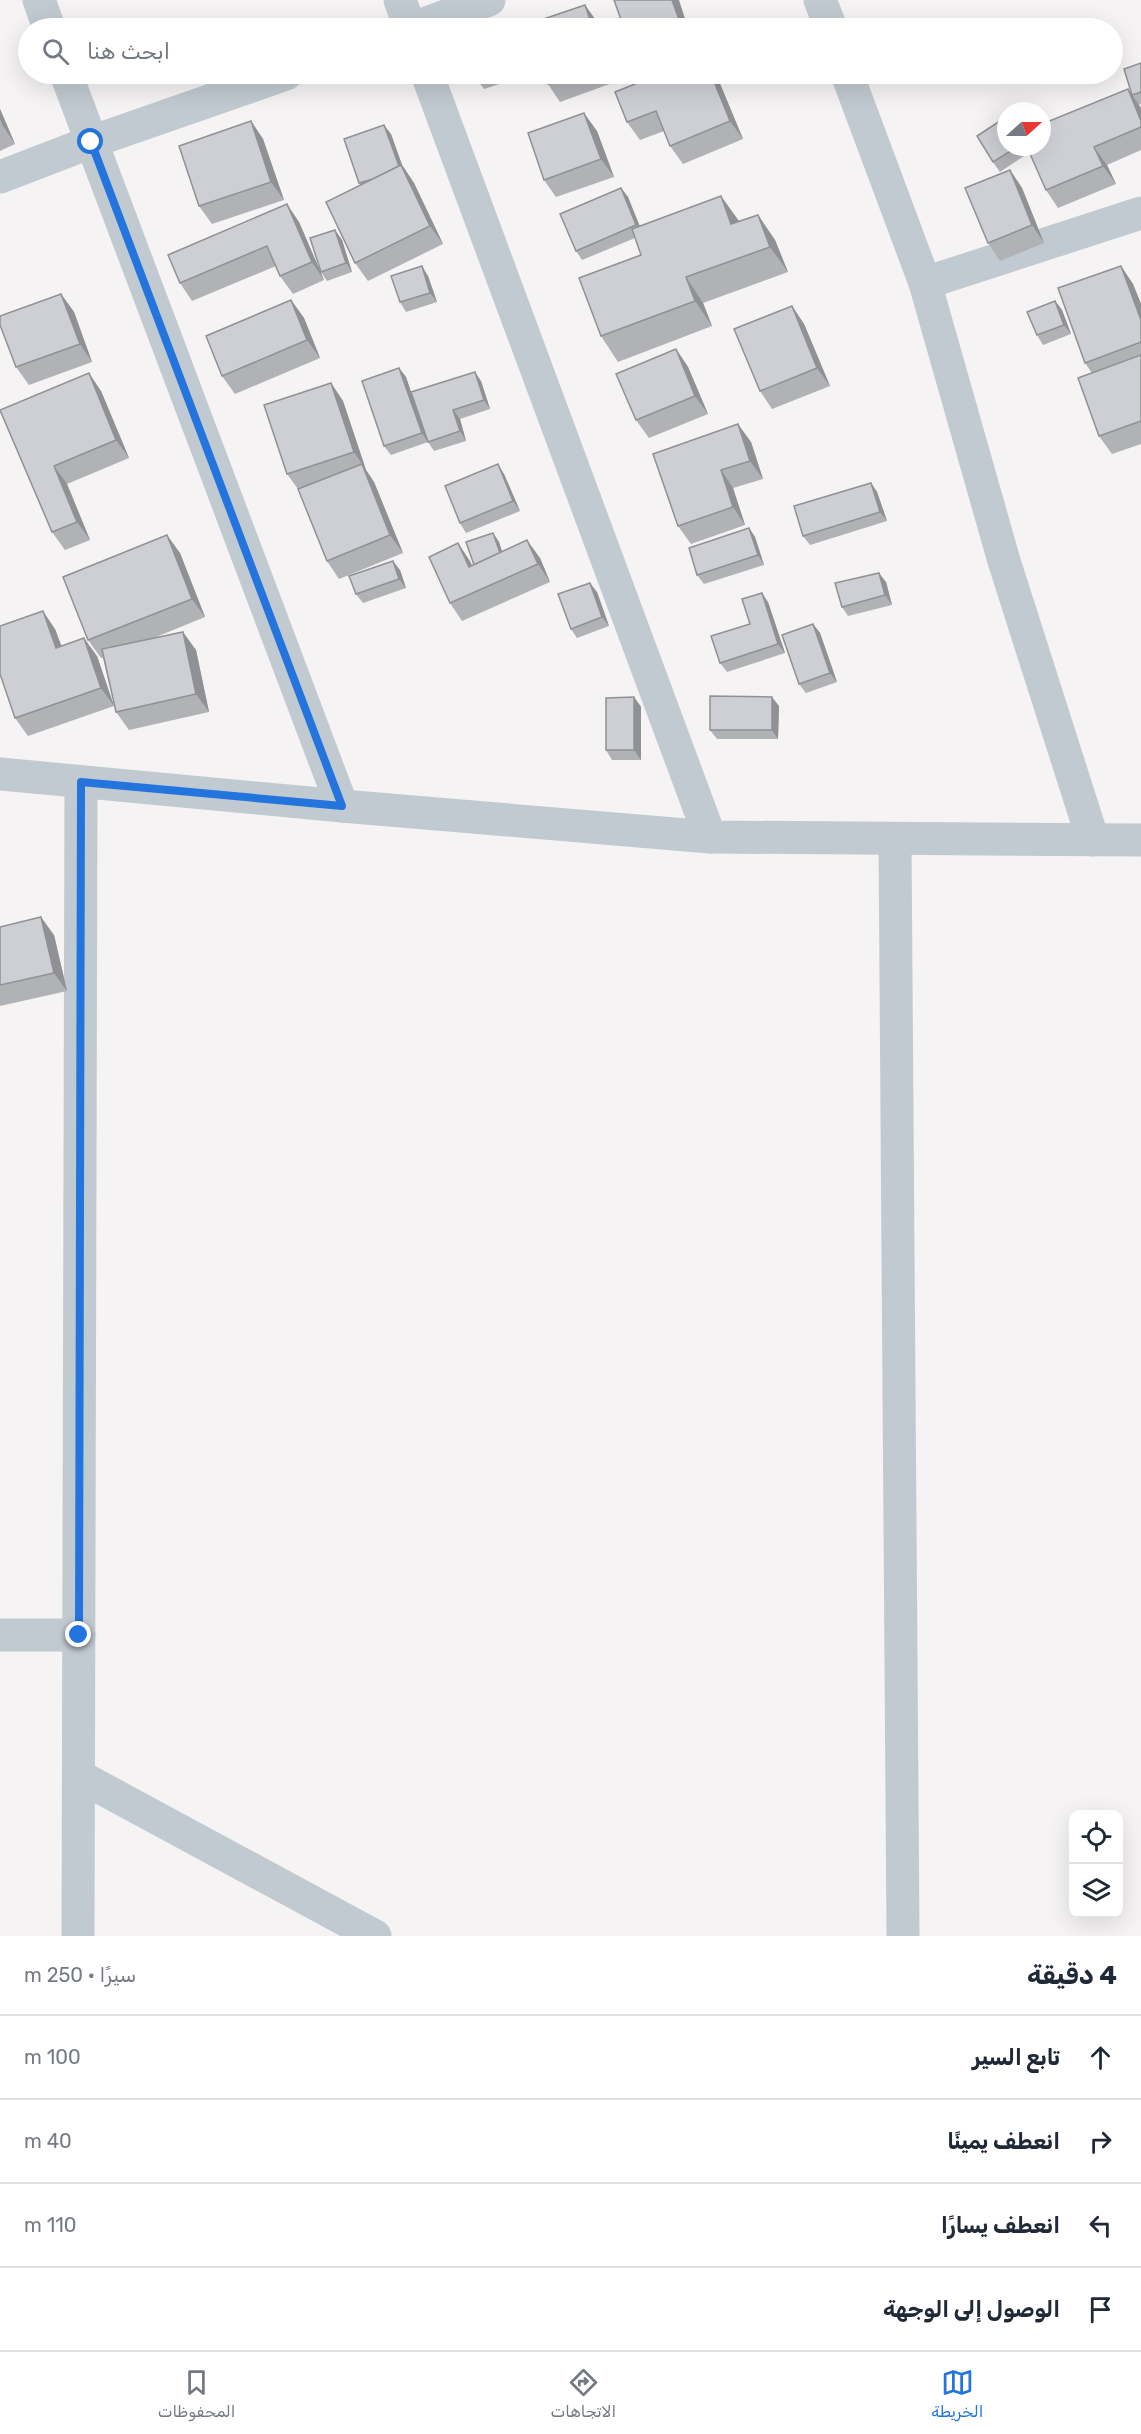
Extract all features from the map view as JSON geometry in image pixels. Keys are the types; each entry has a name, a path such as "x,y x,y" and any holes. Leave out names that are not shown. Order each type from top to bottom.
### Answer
{"street":[{"path":"39,0 46,18"},
{"path":"400,0 408,18"},
{"path":"440,18 489,0"},
{"path":"820,0 827,18"},
{"path":"70,84 342,806"},
{"path":"0,177 91,142 257,84"},
{"path":"431,84 710,837"},
{"path":"852,84 925,283 1004,561 1093,840"},
{"path":"925,283 1141,213"},
{"path":"0,774 710,837 1141,840"},
{"path":"78,1936 81,782"},
{"path":"895,840 903,1936"},
{"path":"0,1635 79,1635"},
{"path":"79,1776 375,1936"}],"building":[{"path":"614,0 672,0 678,18 620,18"},
{"path":"585,5 590,18 547,18"},
{"path":"1141,63 1141,92 1132,95 1124,69"},
{"path":"635,84 715,84 730,121 670,146 656,111 627,122 615,92"},
{"path":"1128,89 1141,121 1141,127 1094,147 1103,166 1046,190 1031,156 1051,156 1051,120"},
{"path":"584,113 601,159 544,180 528,133"},
{"path":"251,121 271,182 199,206 179,146"},
{"path":"997,123 997,156 1003,156 993,162 977,136"},
{"path":"384,125 399,166 359,183 344,139"},
{"path":"401,165 430,226 355,263 326,202"},
{"path":"1010,170 1032,225 988,243 965,188"},
{"path":"621,188 636,225 576,251 560,214"},
{"path":"721,196 731,224 758,215 770,247 686,277 695,301 601,336 579,278 641,255 632,229"},
{"path":"287,204 312,262 280,276 267,246 180,283 168,255"},
{"path":"335,230 346,263 321,272 310,238"},
{"path":"422,266 430,293 400,302 391,276"},
{"path":"1121,266 1141,320 1141,342 1085,363 1058,288"},
{"path":"61,294 80,344 16,367 0,325 0,316"},
{"path":"291,300 307,340 222,376 206,336"},
{"path":"1055,301 1064,325 1037,335 1027,312"},
{"path":"792,306 817,368 760,391 734,329"},
{"path":"676,349 695,396 636,420 616,374"},
{"path":"1141,355 1141,421 1099,436 1078,378"},
{"path":"399,368 422,433 384,446 362,381"},
{"path":"475,372 484,400 453,410 460,431 428,442 411,392"},
{"path":"89,373 116,440 54,466 77,522 52,532 0,410"},
{"path":"331,383 354,452 287,474 264,405"},
{"path":"738,424 750,461 721,470 733,507 678,526 653,454"},
{"path":"362,464 390,535 327,561 298,489"},
{"path":"498,464 513,501 460,523 445,486"},
{"path":"871,483 880,512 803,536 794,506"},
{"path":"749,528 758,555 697,575 689,548"},
{"path":"493,533 500,553 474,565 466,542"},
{"path":"167,535 192,599 88,640 63,577"},
{"path":"527,540 538,564 450,603 429,557 458,543 469,567"},
{"path":"393,561 399,579 356,594 349,576"},
{"path":"879,573 885,595 842,607 835,583"},
{"path":"590,583 602,617 571,629 558,594"},
{"path":"762,593 778,644 720,663 711,636 750,624 742,599"},
{"path":"43,611 56,648 84,638 101,688 15,718 0,674 0,626"},
{"path":"813,624 830,673 799,684 782,635"},
{"path":"183,632 196,694 116,712 102,649"},
{"path":"710,696 772,697 772,730 710,730"},
{"path":"634,697 634,750 606,750 606,698"},
{"path":"41,917 54,973 0,985 0,927"}],"route":[{"path":"79,1635 81,782 342,806 91,142"}]}
